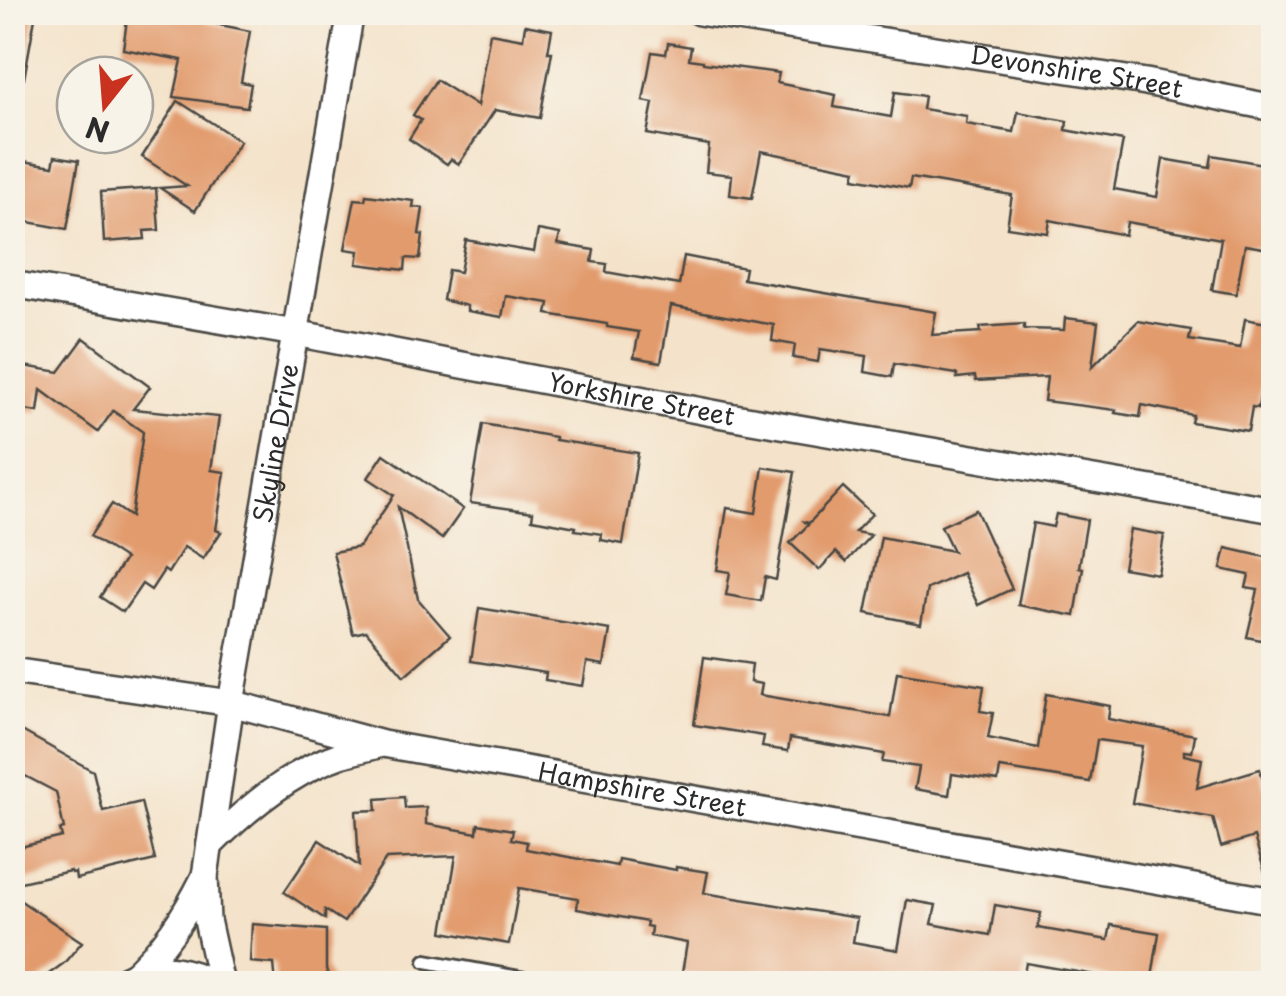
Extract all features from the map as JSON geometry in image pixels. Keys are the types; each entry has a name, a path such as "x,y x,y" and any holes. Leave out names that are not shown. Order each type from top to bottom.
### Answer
{"main road":[{"path":"126,984 162,974 204,984"}],"street":[{"name":"Skyline Drive","path":"126,984 155,956 184,918 204,876 351,12"},
{"name":"Devonshire Street","path":"699,12 1146,82 1274,108"},
{"name":"Yorkshire Street","path":"12,284 296,333 742,418 1274,510"},
{"name":"Hampshire Street","path":"12,671 231,704 383,744 1274,901"},
{"path":"210,845 256,804 294,778 338,756 383,744"},
{"name":"Skyline Drive","path":"204,876 207,920 221,984"}],"lane":[{"path":"426,961 552,984"}],"building":[{"path":"12,12 36,12 24,79 12,78"},
{"path":"128,12 208,12 206,22 250,31 241,82 251,84 247,107 174,97 182,60 123,49"},
{"path":"525,25 552,30 540,118 495,110 459,164 451,159 447,164 409,139 421,120 413,115 436,80 477,106 490,33 523,39"},
{"path":"668,43 691,47 689,59 703,63 779,73 777,83 836,95 834,107 891,117 895,92 924,96 922,109 967,116 966,124 1014,132 1018,112 1067,121 1066,130 1123,141 1114,189 1157,197 1163,159 1210,167 1212,155 1274,166 1274,250 1245,245 1236,294 1212,290 1221,239 1127,222 1125,235 1050,220 1048,233 1007,227 1012,195 911,178 909,188 854,178 856,170 761,151 752,198 730,195 732,175 706,172 709,145 647,134 653,103 643,101 652,52 666,54"},
{"path":"178,101 240,141 195,211 160,188 187,186 142,157 155,155 155,137"},
{"path":"55,156 79,160 67,229 12,219 12,159 53,166"},
{"path":"156,188 159,230 144,231 145,239 104,242 101,192"},
{"path":"366,195 414,201 413,207 423,208 420,259 406,258 405,270 357,264 359,251 345,249 355,199 365,200"},
{"path":"538,230 560,234 558,244 594,250 592,262 607,264 606,272 679,285 684,256 745,268 743,279 936,312 932,335 1024,324 1024,329 1064,330 1065,318 1098,322 1092,367 1138,321 1191,330 1189,340 1240,348 1245,319 1272,324 1258,408 1252,407 1248,431 1191,422 1193,415 1142,405 1140,417 1044,401 1047,377 976,381 975,376 957,378 957,374 894,364 892,377 865,372 867,356 820,349 818,362 793,358 795,345 772,341 774,325 671,306 661,362 634,357 639,332 547,314 549,303 506,296 502,317 467,311 467,306 443,300 448,270 460,272 466,240 534,252"},
{"path":"84,338 150,387 133,409 219,417 211,470 225,472 216,530 221,532 203,559 184,547 168,573 164,570 151,590 142,584 123,612 100,597 125,559 90,536 112,504 131,517 143,432 113,411 98,432 41,390 38,412 12,408 12,364 59,372"},
{"path":"483,424 638,453 623,544 601,540 602,534 532,519 533,512 470,503"},
{"path":"384,454 463,509 442,539 398,507 418,599 450,636 404,676 366,631 353,634 333,552 359,547 394,495 368,478"},
{"path":"763,467 795,472 776,580 765,577 761,601 726,595 730,572 717,570 727,508 756,513"},
{"path":"843,487 872,514 855,532 871,535 846,562 836,552 819,570 790,543 808,525 805,522 809,523"},
{"path":"976,510 1012,589 978,605 963,573 927,589 921,624 866,613 881,537 953,551 941,526"},
{"path":"1056,514 1087,520 1075,616 1018,605 1033,523 1053,527"},
{"path":"1130,529 1164,535 1158,574 1123,568"},
{"path":"1226,548 1274,559 1274,643 1247,637 1258,590 1246,588 1249,575 1221,569"},
{"path":"479,608 610,630 604,665 587,662 583,686 545,680 546,673 471,661"},
{"path":"704,657 752,664 750,682 762,684 760,695 890,717 897,672 984,686 980,711 993,713 988,738 1038,748 1046,694 1110,706 1108,719 1195,735 1192,752 1184,751 1184,755 1202,759 1197,788 1260,769 1265,787 1274,785 1274,881 1268,882 1254,837 1221,847 1213,818 1132,803 1142,746 1097,740 1090,782 1000,768 998,781 952,774 949,795 915,789 919,767 882,762 884,754 790,738 788,751 762,747 764,736 694,725"},
{"path":"22,731 93,771 103,811 141,802 155,860 76,879 75,872 70,871 12,884 12,849 62,837 60,830 64,829 56,792 12,769 12,747"},
{"path":"404,797 405,808 426,807 426,824 477,833 478,824 513,830 511,839 527,842 526,849 617,866 618,859 708,872 704,893 857,918 853,942 898,950 907,900 936,905 932,924 990,935 995,905 1041,913 1038,928 1108,940 1111,925 1159,933 1151,984 1111,984 1112,978 1026,963 1022,984 739,984 682,973 687,943 650,936 647,922 577,909 578,898 519,888 509,944 443,932 456,856 386,859 344,922 325,910 325,919 284,892 319,840 359,866 356,811 377,810 376,799"},
{"path":"12,895 82,942 64,963 35,984 12,984"},
{"path":"252,924 326,930 326,969 332,984 276,984 274,964 250,962"}]}
